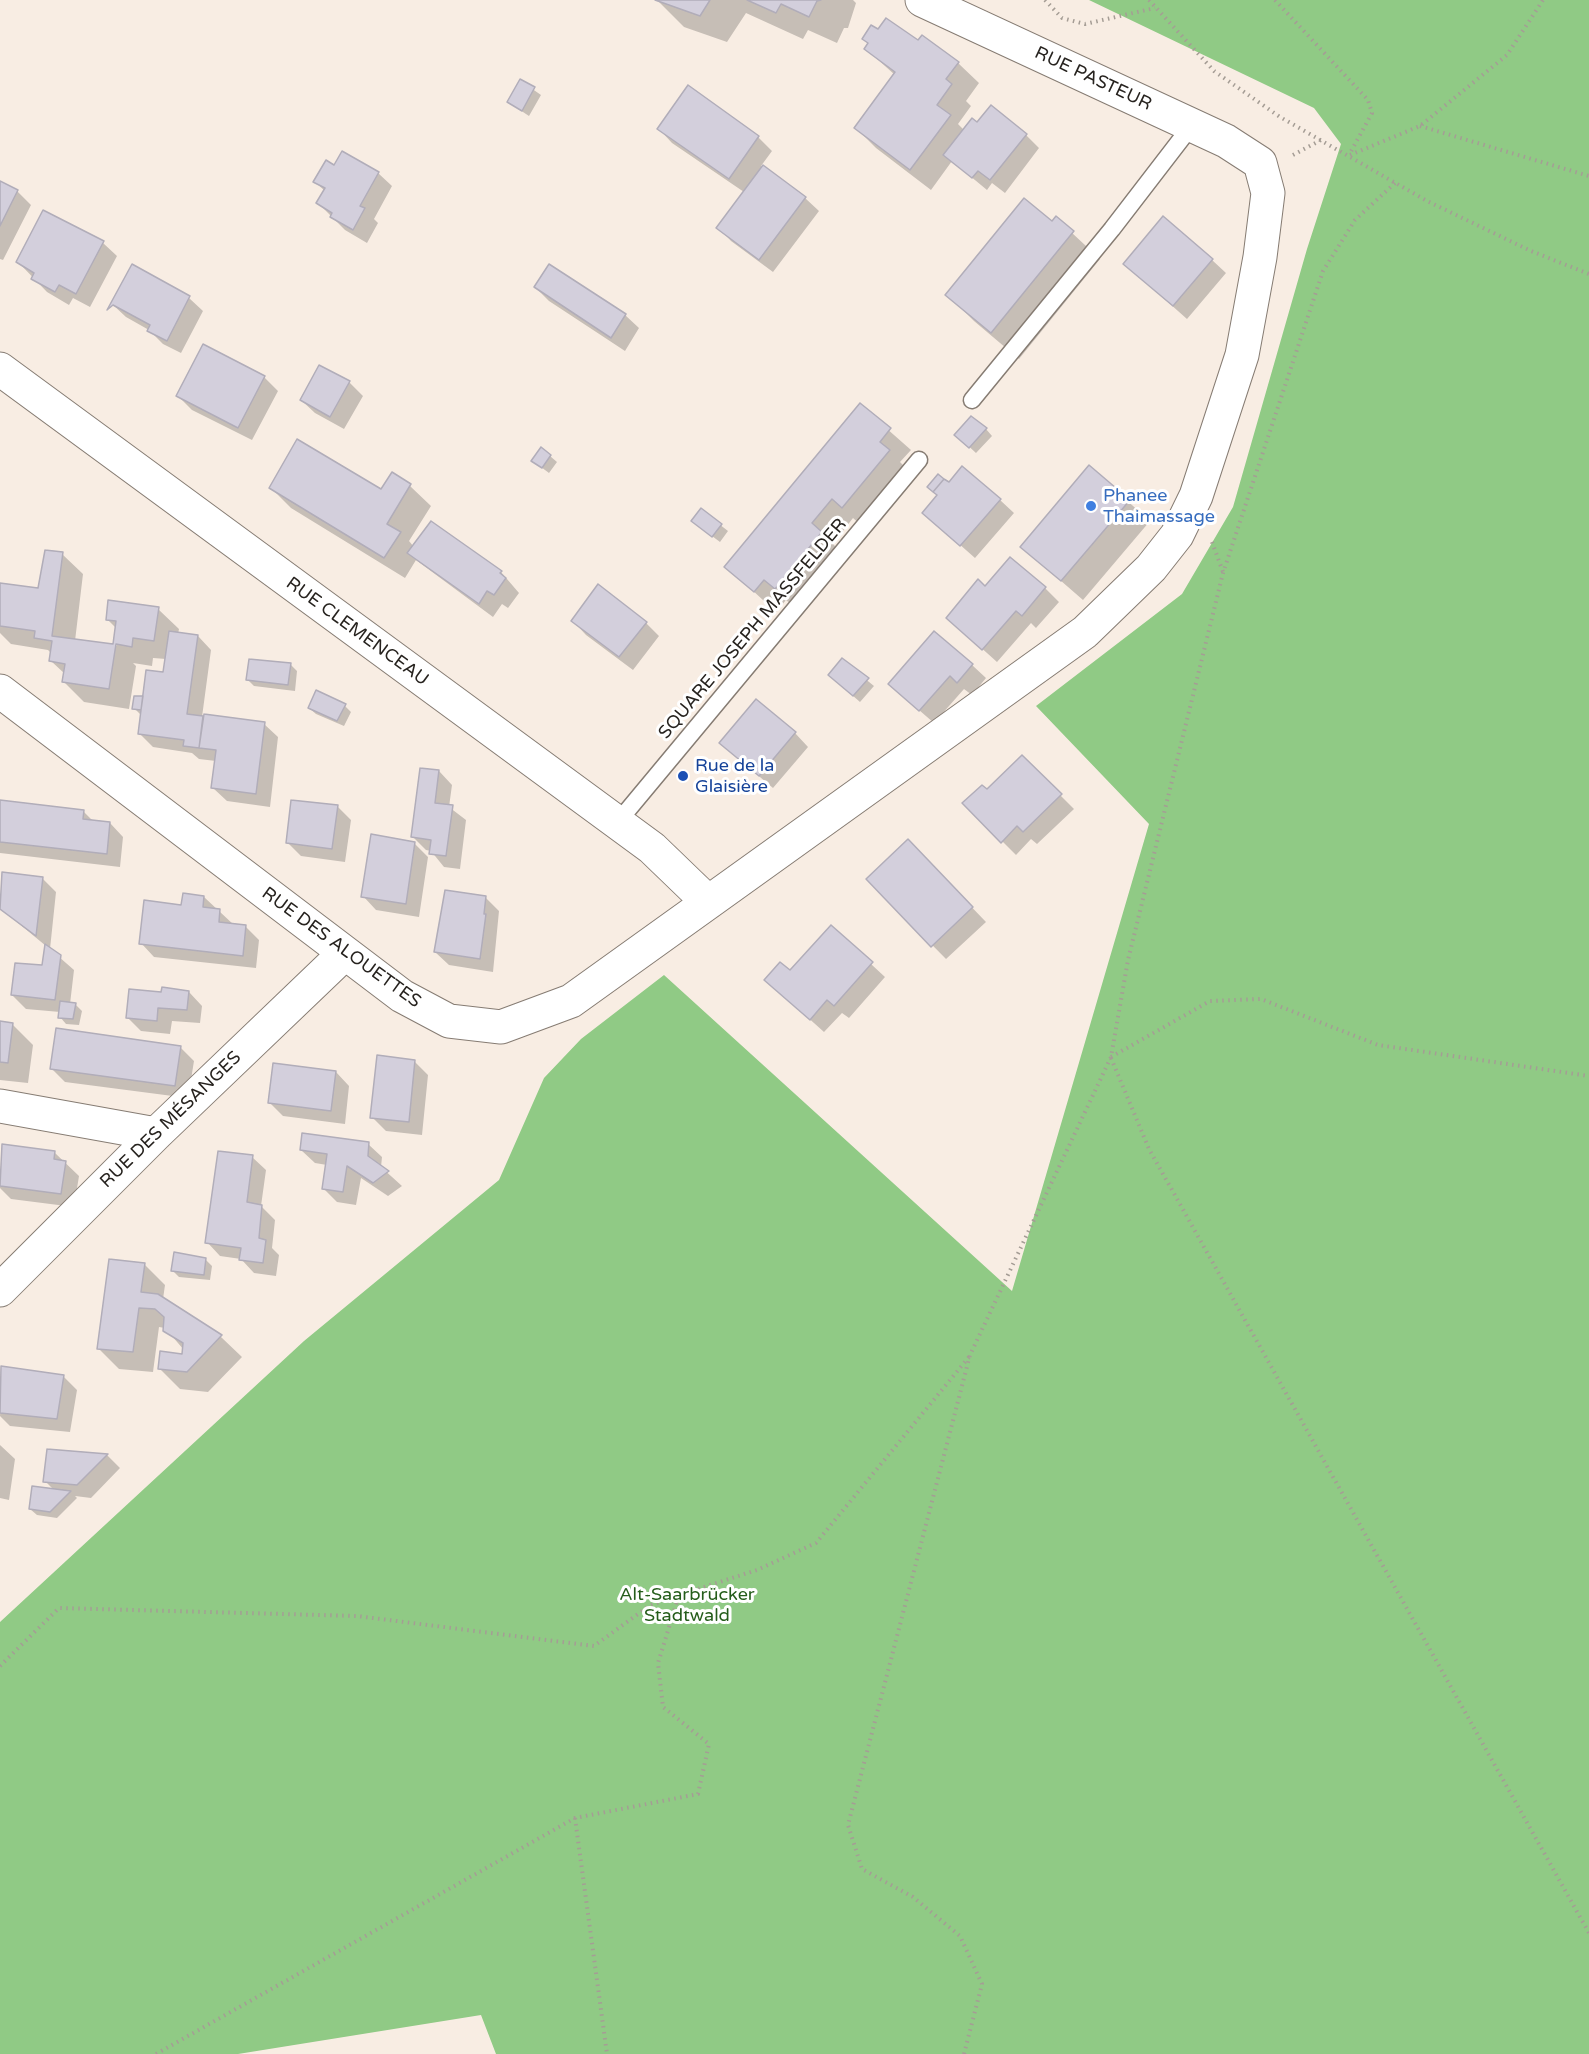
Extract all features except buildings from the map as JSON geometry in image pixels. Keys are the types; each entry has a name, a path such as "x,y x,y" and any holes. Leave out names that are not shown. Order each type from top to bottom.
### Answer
{"street":[{"name":"RUE PASTEUR","path":"708,902 1085,632 1151,568 1178,535 1203,476 1242,355 1260,257 1268,193 1260,163 1226,141 922,0"},
{"name":"RUE CLEMENCEAU","path":"0,369 652,848 708,902"},
{"name":"RUE DES ALOUETTES","path":"0,691 402,996 448,1021 501,1028 571,1001 708,902"},
{"name":"RUE DES MÉSANGES","path":"0,1290 156,1134 345,953"},
{"path":"0,1106 156,1134"}],"lane":[{"path":"972,400 1112,229 1192,125"},
{"name":"SQUARE JOSEPH MASSFELDER","path":"617,823 919,460"}],"path":[{"path":"1045,0 1062,18 1085,24 1156,8"},
{"path":"1149,0 1214,71 1280,117 1427,201 1531,251 1589,274"},
{"path":"1275,0 1368,100 1372,113 1349,155"},
{"path":"1349,155 1420,126 1507,55 1544,0"},
{"path":"1420,126 1589,176"},
{"path":"964,2054 982,1984 960,1936 913,1897 862,1869 848,1825 970,1355 1111,1057 1128,960 1227,561 1323,271 1355,220 1395,183"},
{"path":"1111,1057 1210,1001 1261,999 1378,1045 1589,1076"},
{"path":"1111,1057 1149,1149 1589,1933"},
{"path":"0,1666 59,1608 357,1616 594,1646 649,1606 757,1569 816,1543 970,1355"},
{"path":"156,2054 576,1818 698,1794 709,1744 663,1707 658,1663 679,1594"},
{"path":"576,1818 607,2054"}],"green space":[{"name":"Alt-Saarbrücker Stadtwald","path":"1089,0 1589,0 1589,2054 496,2054 481,2015 238,2054 0,2054 0,1622 304,1341 499,1180 544,1078 581,1039 664,975 1012,1291 1149,824 1036,706 1182,594 1233,507 1307,249 1341,144 1314,108"}],"place":[{"name":"Phanee Thaimassage","path":"1091,506"},
{"name":"Rue de la Glaisière","path":"683,776"}]}
